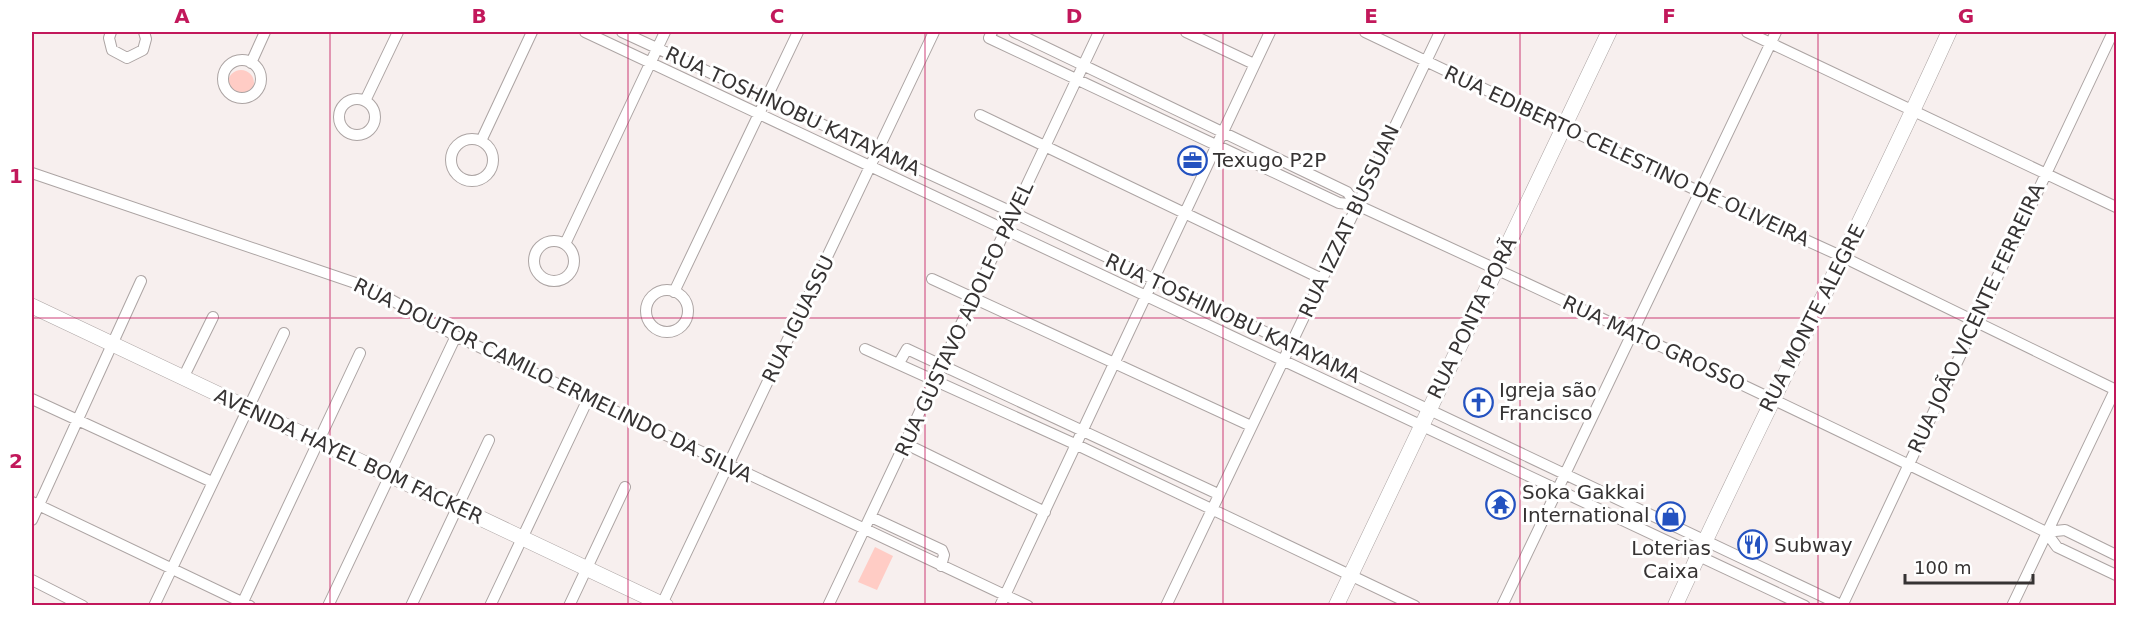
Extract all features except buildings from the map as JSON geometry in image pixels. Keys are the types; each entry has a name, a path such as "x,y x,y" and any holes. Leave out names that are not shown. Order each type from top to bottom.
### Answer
{"street":[{"path":"111,32 109,38 112,50 127,58 143,50 146,39 144,32"},
{"path":"250,63 265,32"},
{"path":"365,100 398,32"},
{"path":"481,141 532,32"},
{"name":"RUA TOSHINOBU KATAYAMA","path":"585,32 1805,606"},
{"name":"RUA TOSHINOBU KATAYAMA","path":"622,32 1014,213 1290,346 1842,605"},
{"path":"565,244 665,32"},
{"path":"674,292 798,32"},
{"name":"RUA IGUASSU","path":"663,605 934,32"},
{"name":"RUA MATO GROSSO","path":"992,32 989,38 1215,145 1339,203 1357,205 1496,268 1908,464 2046,532 2057,547 2116,575"},
{"name":"RUA MATO GROSSO","path":"1014,32 1347,192 1357,205"},
{"name":"RUA GUSTAVO ADOLFO PÁVEL","path":"828,606 1099,32"},
{"path":"1186,32 1254,64"},
{"path":"1000,606 1270,32"},
{"name":"RUA EDIBERTO CELESTINO DE OLIVEIRA","path":"1365,32 1698,191 1844,257 2116,389"},
{"name":"RUA IZZAT BUSSUAN","path":"1166,606 1440,32"},
{"name":"RUA PONTA PORÃ","path":"1336,606 1609,32"},
{"path":"1747,32 2116,207"},
{"path":"1502,606 1630,333 1776,32"},
{"name":"RUA MONTE ALEGRE","path":"1675,606 1771,399 1844,257 1949,32"},
{"name":"RUA JOÃO VICENTE FERREIRA","path":"1842,605 2113,32"},
{"path":"980,115 1322,279"},
{"name":"RUA DOUTOR CAMILO ERMELINDO DA SILVA","path":"32,172 370,288 456,336 1028,606"},
{"path":"939,198 947,182"},
{"path":"932,279 1251,426"},
{"path":"32,520 35,503 77,421 141,281"},
{"name":"AVENIDA HAYEL BOM FACKER","path":"32,306 663,605"},
{"path":"183,378 213,317"},
{"path":"154,606 284,333"},
{"path":"328,606 387,476 456,336"},
{"path":"899,363 907,348 1218,494"},
{"path":"865,349 1077,445 1415,606"},
{"path":"35,503 245,604 360,353"},
{"path":"2013,606 2046,532 2116,389"},
{"path":"32,399 212,482"},
{"path":"490,606 588,399"},
{"path":"411,606 489,440"},
{"path":"906,444 1045,512"},
{"path":"570,606 625,487"},
{"path":"871,517 942,550 944,555 941,566"},
{"name":"RUA MATO GROSSO","path":"2046,532 2065,530 2116,555"},
{"path":"32,580 83,606"}],"shaded area":[{"path":"241,70 250,74 254,83 250,92 241,96 232,92 228,83 232,74"},
{"path":"875,547 893,556 877,590 858,582"}],"place":[{"name":"Texugo P2P","path":"1192,160"},
{"name":"Igreja são Francisco","path":"1478,402"},
{"name":"Soka Gakkai International","path":"1501,504"},
{"name":"Loterias Caixa","path":"1671,517"},
{"name":"Subway","path":"1753,545"}]}
